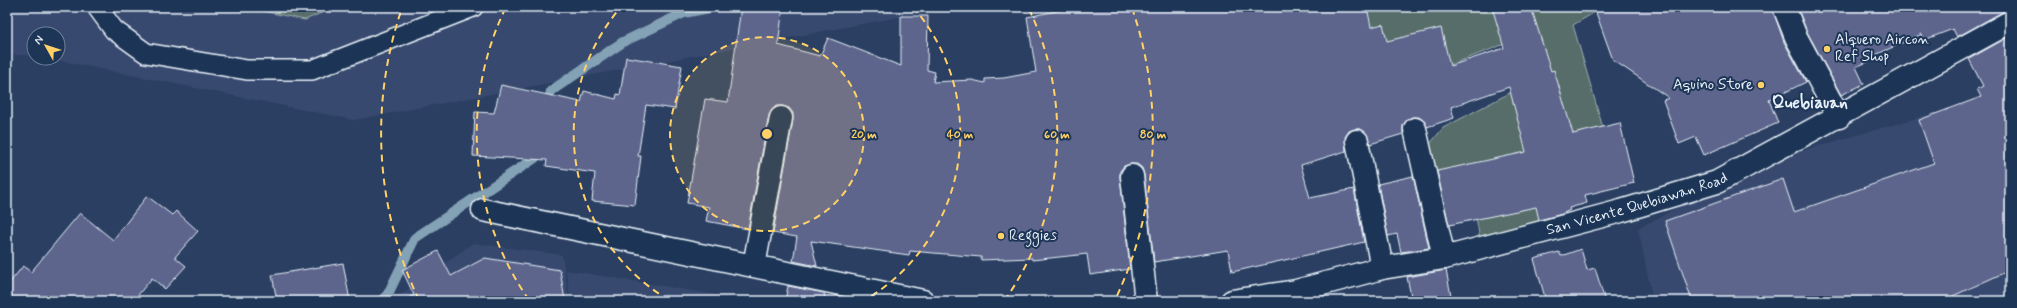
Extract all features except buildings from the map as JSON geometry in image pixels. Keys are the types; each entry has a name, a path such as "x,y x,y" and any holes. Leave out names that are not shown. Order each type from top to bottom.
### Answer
{"street":[{"path":"1784,7 1796,37 1839,117"},
{"name":"San Vicente Quebiawan Road","path":"1232,301 1296,291 1382,268 1444,258 1621,211 1717,182 1839,117 2010,22"},
{"path":"754,266 781,118"},
{"path":"1415,129 1444,258"},
{"path":"1357,141 1382,268"},
{"path":"1132,176 1146,301"},
{"path":"483,210 923,301"}],"lane":[{"path":"97,7 114,30 146,52 247,70 312,70 473,7"}],"shaded area":[{"path":"7,7 952,7 354,120 66,62 66,26 26,26 26,55 7,54"},
{"path":"1959,106 2010,231 2010,301 1653,301 1638,228 1773,159"},
{"path":"473,243 562,255 569,301 392,301"},
{"path":"566,270 735,298 736,301 571,301"}],"green space":[{"path":"244,7 335,7 305,20"},
{"path":"1366,7 1604,7 1573,25 1603,128 1551,139 1567,226 1481,245 1467,167 1428,176 1421,155 1443,128 1525,85 1510,42 1374,94"}],"waterway":[{"path":"547,108 551,91 623,42 684,13 714,7"},
{"path":"381,301 388,294 415,238 535,158 537,149"}],"place":[{"name":"Alquero Aircon Ref Shop","path":"1827,49"},
{"name":"Aquino Store","path":"1761,85"},
{"name":"Reggies","path":"1001,236"}],"district":[{"name":"Quebiauan","path":"1810,103"}]}
